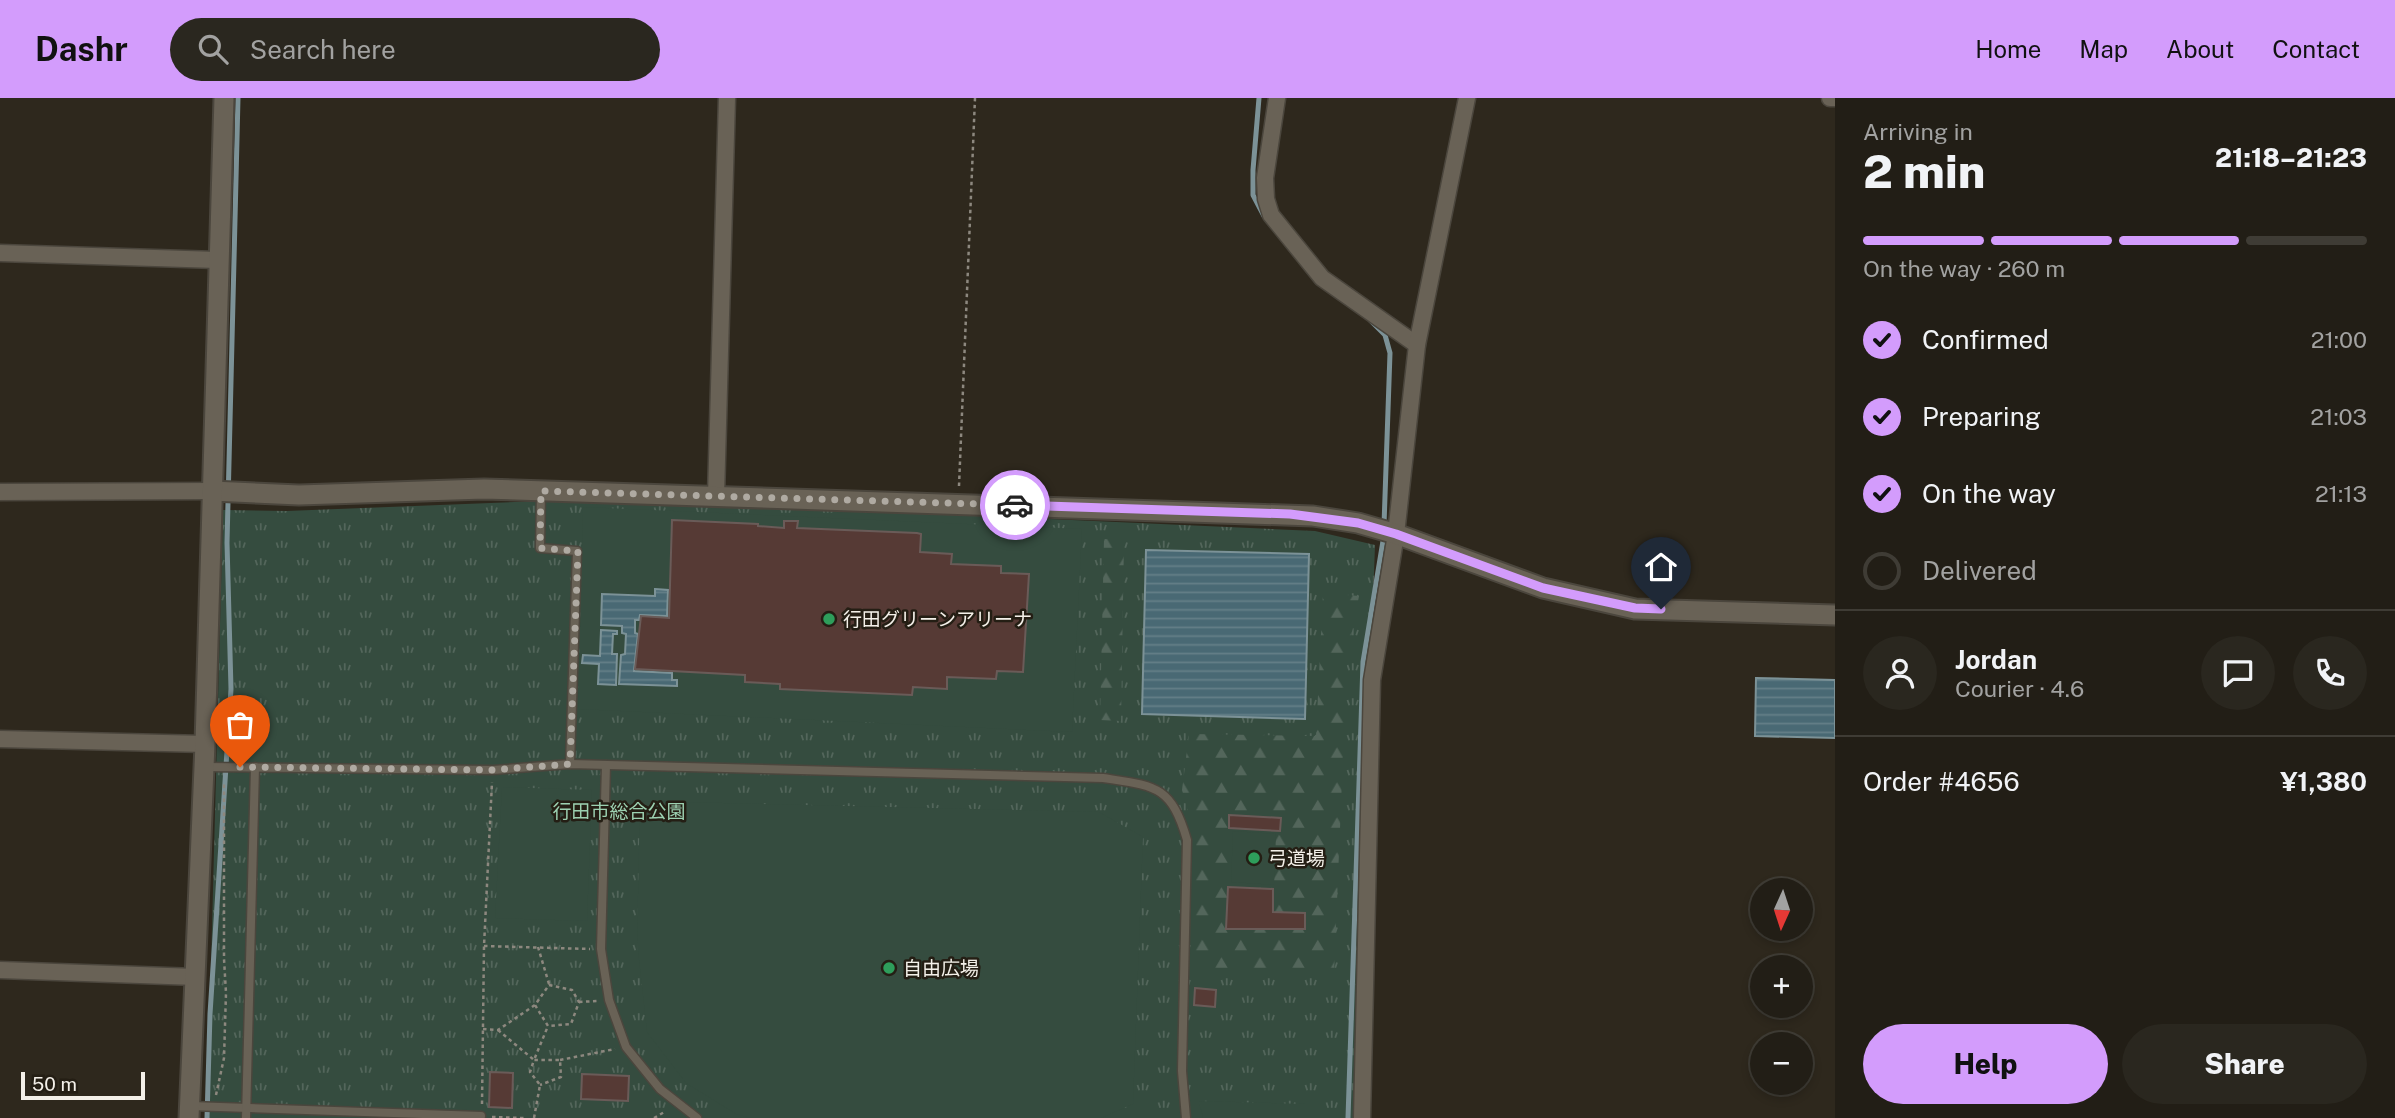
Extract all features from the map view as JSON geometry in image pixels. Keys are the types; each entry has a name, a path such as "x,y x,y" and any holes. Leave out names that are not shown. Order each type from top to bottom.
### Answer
{"street":[{"path":"189,1112 205,744 217,260 224,98"},
{"path":"716,496 727,98"},
{"path":"1277,98 1265,178 1266,199 1272,215 1322,278 1416,345"},
{"path":"1362,1118 1372,680 1396,534 1416,345 1467,98"},
{"path":"0,253 217,260"},
{"path":"0,492 212,491 299,495 484,489 1313,516 1358,523 1396,534 1543,588 1635,608 1835,615"},
{"path":"0,739 205,744"},
{"path":"0,970 196,977"}],"lane":[{"path":"541,491 540,548 578,551 570,764"},
{"path":"204,767 492,770 570,764 1103,778 1149,785 1166,795 1181,818 1187,840 1182,1071 1186,1118"},
{"path":"606,765 601,949 609,1000 626,1047 660,1089 697,1118"},
{"path":"246,1118 255,767"},
{"path":"189,1112 214,1107 481,1116"}],"path":[{"path":"958,504 975,98"},
{"path":"214,1107 223,1058 226,1006 224,767"},
{"path":"492,770 484,946 481,1116 524,1118"},
{"path":"484,946 601,949"},
{"path":"538,947 549,985"},
{"path":"549,985 572,990 579,1002"},
{"path":"498,1030 535,1005 549,985"},
{"path":"579,1002 609,1000"},
{"path":"548,1026 571,1024 579,1002"},
{"path":"535,1005 548,1026"},
{"path":"534,1118 540,1085 530,1072 548,1026"},
{"path":"483,1029 498,1030 534,1059 560,1060 626,1047"},
{"path":"540,1085 561,1077 560,1060"}],"green space":[{"name":"行田市総合公園","path":"540,501 716,504 1315,531 1375,545 1354,1118 207,1118 223,510 287,511"},
{"name":"行田グリーンアリーナ","path":"583,507 1082,529 1072,732 578,709"},
{"path":"1104,539 1124,540 1121,721 1100,720"},
{"path":"1323,593 1359,596 1347,659 1334,974 1193,970 1196,838 1182,790 1189,734 1316,736"},
{"path":"502,787 592,790 587,921 495,918"},
{"name":"自由広場","path":"640,801 1099,812 1143,837 1133,1104 1101,1118 750,1118 736,1114 686,1083 647,1032 637,942"},
{"name":"弓道場","path":"1233,831 1276,834 1274,885 1231,882"},
{"path":"1199,1101 1306,1104 1306,1118 1203,1118"}],"water":[{"path":"1146,550 1309,554 1305,719 1142,714"},
{"path":"655,589 668,590 667,616 640,615 639,620 635,620 635,633 638,634 634,671 672,673 672,680 677,680 677,686 619,684 626,634 622,633 622,626 601,625 602,594 655,596"},
{"path":"601,630 617,631 617,634 613,634 612,654 617,654 616,685 598,684 599,664 582,663 583,655 600,656"},
{"path":"1756,678 1835,680 1835,738 1755,736"}],"building":[{"path":"672,520 758,524 784,528 784,521 798,521 797,528 917,533 921,534 920,552 952,554 951,564 1001,566 1001,573 1029,574 1023,672 997,671 996,679 947,677 947,689 913,687 912,695 780,689 780,684 745,682 745,675 635,669 641,616 669,618"},
{"path":"1229,815 1281,818 1280,831 1229,828"},
{"path":"1228,887 1273,889 1273,912 1305,913 1305,929 1226,929"},
{"path":"1195,988 1216,990 1215,1007 1194,1005"},
{"path":"490,1072 513,1073 512,1108 489,1107"},
{"path":"582,1074 629,1076 628,1101 581,1099"}],"waterway":[{"path":"207,1118 210,1014 231,689 227,543 238,98"},
{"path":"1259,98 1253,195 1264,216"},
{"path":"1371,321 1385,335 1390,353 1384,525"},
{"path":"1348,1118 1363,662 1384,535"}],"way so far":[{"path":"240,767 492,770 570,764 578,551 540,548 541,491 1015,505"}],"place":[{"name":"行田グリーンアリーナ","path":"829,619"},
{"name":"弓道場","path":"1254,858"},
{"name":"自由広場","path":"889,968"}],"route":[{"path":"1015,505 1290,514 1358,523 1396,534 1543,588 1635,608 1661,609"}]}
